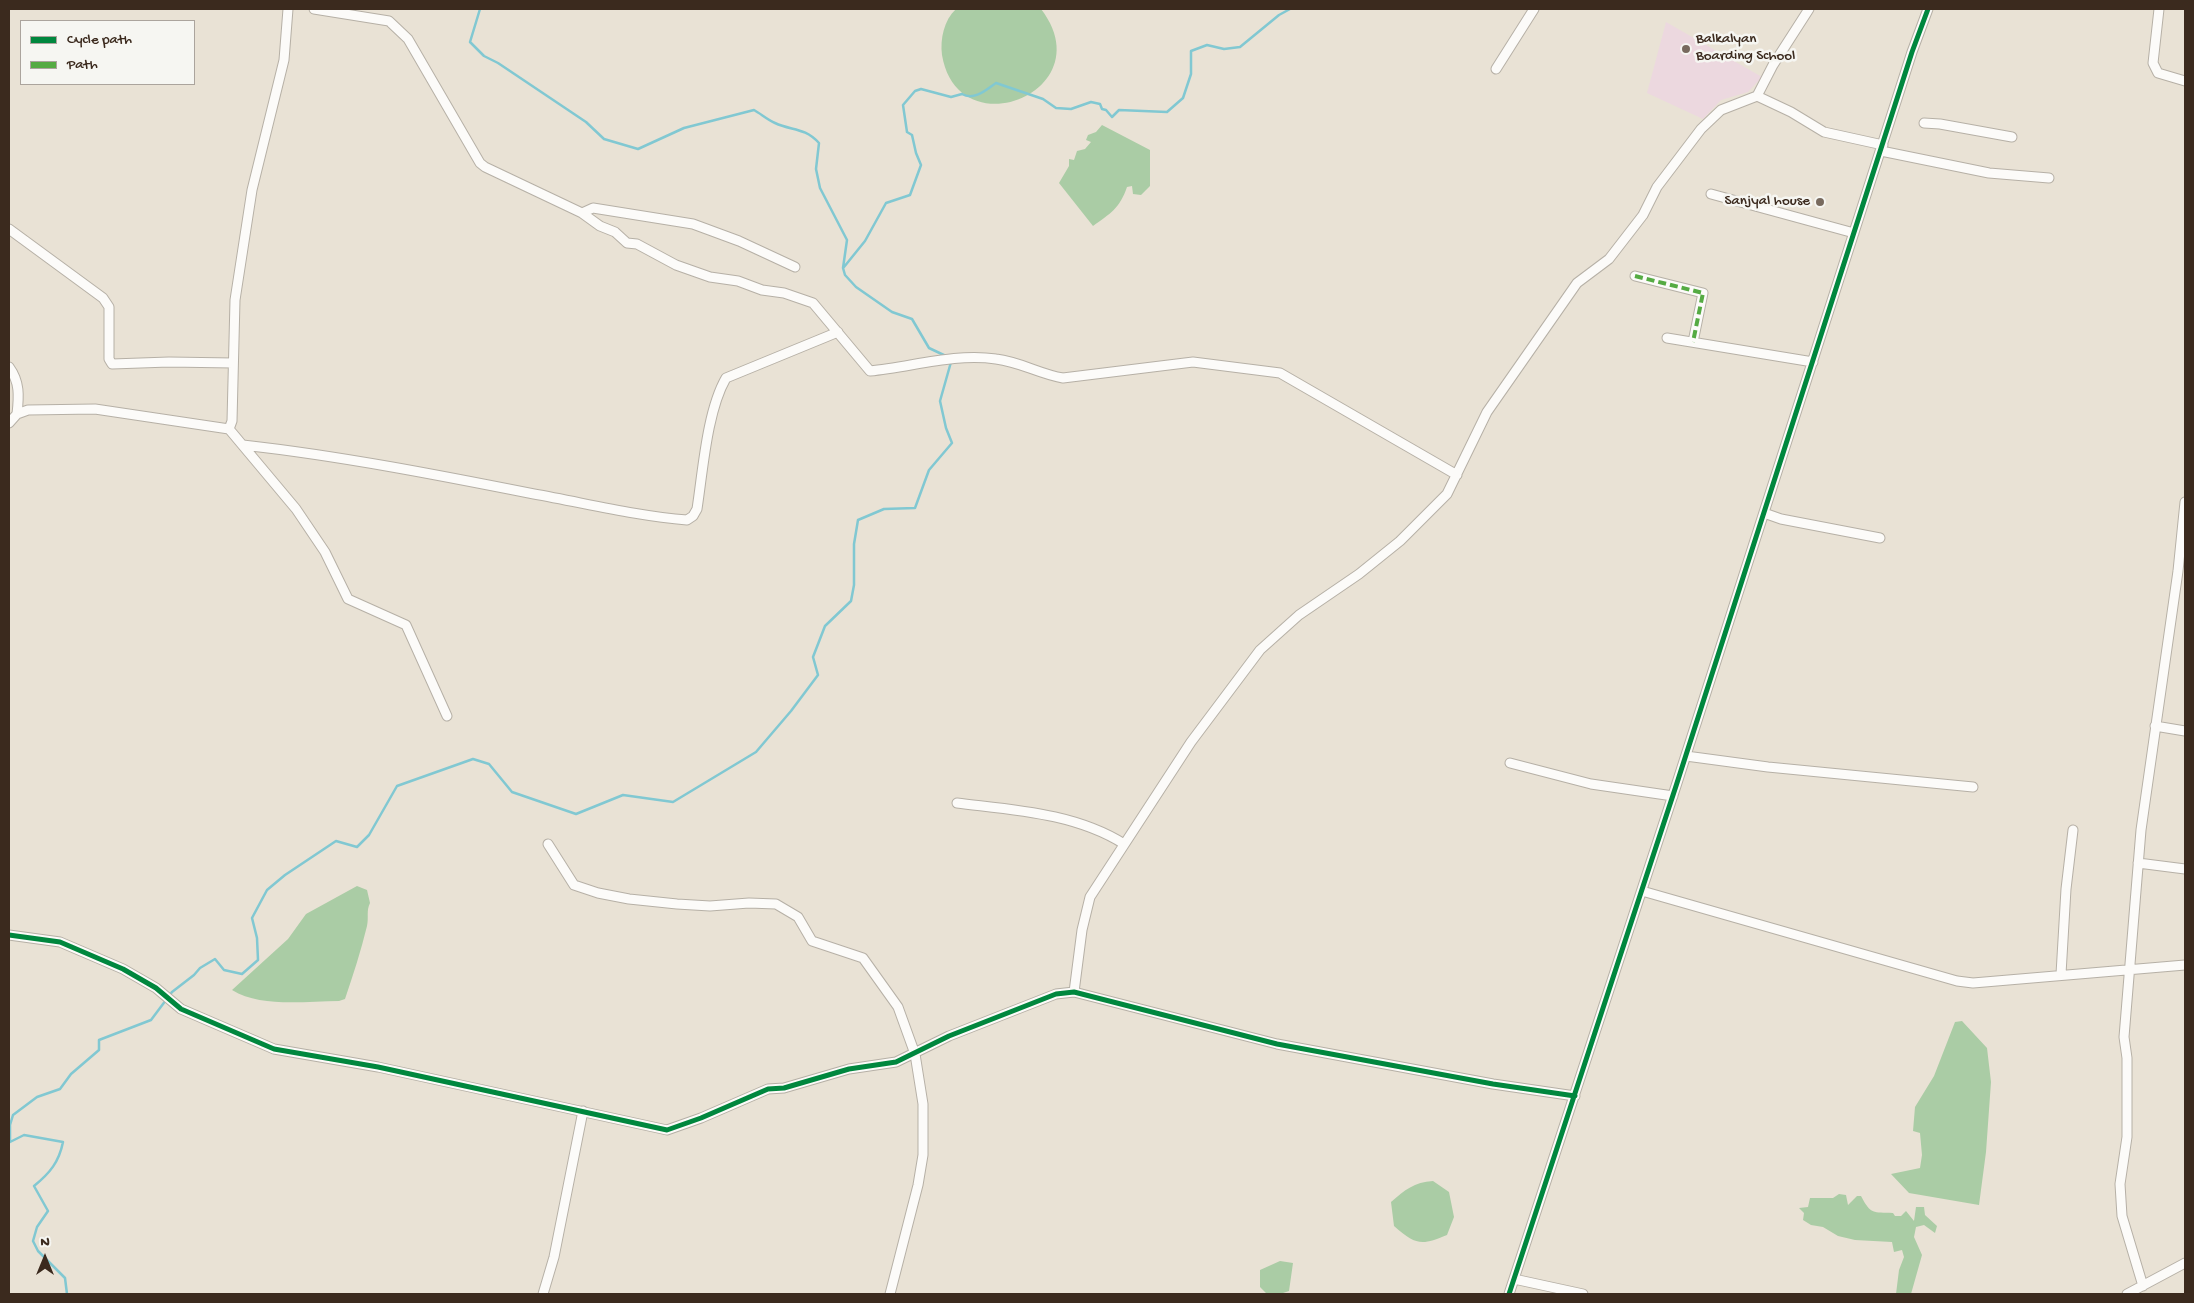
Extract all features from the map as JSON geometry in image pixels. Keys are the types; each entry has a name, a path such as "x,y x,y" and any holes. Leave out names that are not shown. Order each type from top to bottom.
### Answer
{"street":[{"path":"229,429 232,421 235,300 252,190 284,60 288,9"},
{"path":"314,9 373,17 389,21 393,24 408,39 480,163 502,177 532,188 582,213 600,226 615,232 627,242 637,244 676,264 710,277 738,281 762,290 784,293 813,303 870,371 904,368 965,356 1019,363 1046,375 1063,378 1193,362 1280,373 1457,475"},
{"path":"1496,69 1534,9"},
{"path":"1074,992 1082,930 1090,897 1191,742 1260,650 1300,615 1359,574 1400,541 1447,494 1487,412 1577,283 1609,259 1643,215 1657,187 1701,129 1720,110 1757,96 1773,65 1809,9"},
{"path":"1509,1294 1673,796 1928,9"},
{"path":"2159,9 2153,63 2158,73 2185,81"},
{"path":"1757,96 1791,112 1824,132 1882,148 1989,173 2049,178"},
{"path":"1924,123 1940,124 2012,137"},
{"path":"1712,194 1854,233"},
{"path":"582,213 593,208 693,224 739,241 795,267"},
{"path":"9,229 103,298 107,303 109,307 109,359 112,364 169,362 233,363"},
{"path":"1635,276 1703,293 1693,342"},
{"path":"243,445 292,450 407,469 641,514 687,520 693,516 697,509 709,432 719,390 726,378 838,332"},
{"path":"1667,338 1813,362"},
{"path":"9,367 16,376 19,394 18,414"},
{"path":"9,423 18,414 33,410 95,409 229,429 296,509 325,552 348,599 406,625 447,716"},
{"path":"2143,1286 2122,1216 2120,1184 2127,1137 2127,1058 2124,1037 2138,863 2155,726 2178,571 2185,502"},
{"path":"1764,513 1781,519 1880,538"},
{"path":"2155,726 2185,731"},
{"path":"1686,756 1768,767 1972,787"},
{"path":"1510,763 1591,784 1673,796"},
{"path":"957,804 1041,814 1106,833 1124,844"},
{"path":"2062,974 2066,889 2073,830"},
{"path":"548,844 574,884 598,893 629,899 677,904 710,906 749,903 776,904 798,916 812,941 863,958 898,1007 915,1054 923,1104 923,1154 918,1184 890,1294"},
{"path":"2138,863 2185,869"},
{"path":"1642,891 1957,981 1972,983 2185,964"},
{"path":"9,935 60,942 123,969 156,988 181,1009 274,1049 378,1067 667,1130 701,1118 768,1089 784,1088 849,1069 896,1062 949,1036 1056,994 1074,992 1277,1044 1493,1084 1574,1096"},
{"path":"543,1294 554,1258 583,1111"},
{"path":"2127,1294 2185,1262"},
{"path":"1514,1279 1583,1294"}],"shaded area":[{"name":"Balkalyan Boarding School","path":"1666,22 1762,77 1748,92 1721,100 1703,119 1647,93"}],"green space":[{"path":"956,9 1041,9 1055,38 1054,64 1042,85 1021,98 997,104 973,99 953,84 942,55 942,43 948,19"},
{"path":"1102,125 1150,150 1150,186 1141,195 1133,194 1132,186 1127,187 1118,205 1093,226 1059,183 1069,166 1069,159 1074,160 1077,151 1085,149 1091,142 1086,140 1088,135 1096,132"},
{"path":"357,886 367,890 370,903 368,923 345,999 339,1001 270,1001 244,996 232,990 288,939 306,914"},
{"path":"1962,1021 1987,1048 1991,1082 1986,1152 1979,1205 1909,1193 1891,1174 1920,1168 1922,1155 1920,1133 1913,1131 1915,1107 1934,1076 1955,1022"},
{"path":"1433,1181 1449,1192 1454,1217 1447,1235 1431,1241 1419,1242 1408,1237 1394,1226 1391,1202 1410,1187"},
{"path":"1839,1194 1846,1195 1848,1205 1857,1196 1861,1196 1867,1207 1873,1211 1893,1213 1895,1216 1901,1216 1906,1211 1914,1221 1916,1207 1924,1207 1925,1215 1937,1226 1935,1233 1924,1225 1916,1227 1914,1237 1922,1255 1911,1294 1896,1294 1899,1270 1904,1257 1902,1250 1894,1252 1892,1242 1855,1240 1838,1236 1823,1227 1811,1225 1803,1220 1804,1213 1799,1208 1808,1207 1810,1198 1833,1198"},
{"path":"1280,1261 1293,1263 1289,1291 1280,1294 1267,1294 1260,1287 1260,1270"}],"waterway":[{"path":"480,9 470,42 484,56 498,63 586,122 604,139 638,149 684,128 754,110 781,126 803,132 814,138 819,143 816,169 820,188 847,240 843,268 845,275 856,287 892,312 912,319 929,348 948,357"},
{"path":"844,267 865,241 886,203 910,195 921,165 912,135 907,132 903,105 915,91 921,89 951,97 962,94 971,96 980,94 996,83 1043,99 1056,108 1071,109 1091,102 1100,104 1102,109 1106,110 1112,117 1119,110 1167,112 1183,98 1191,74 1191,51 1207,45 1224,49 1240,47 1279,15 1290,9"},
{"path":"67,1294 65,1278 38,1251 33,1241 37,1227 48,1211 34,1186 53,1167 63,1142 24,1135 10,1142 10,1125 13,1115 37,1097 60,1089 71,1074 99,1050 99,1040 151,1020 172,992 200,968 215,959 224,970 242,974 258,960 257,938 252,918 267,890 285,875 336,841 357,847 369,835 397,786 473,759 489,764 512,792 576,814 623,795 673,802 756,752 791,711 818,675 813,657 825,626 851,601 854,585 854,544 858,520 884,509 915,508 929,470 952,443 946,428 940,401 951,362"}],"marked path":[{"path":"1635,276 1703,293 1693,342"}],"cycle path":[{"path":"1509,1294 1676,786 1912,52 1928,9"},
{"path":"9,935 60,942 123,969 156,988 181,1009 274,1049 378,1067 667,1130 701,1118 768,1089 784,1088 849,1069 896,1062 949,1036 1056,994 1074,992 1277,1044 1493,1084 1575,1096"}],"place":[{"name":"Balkalyan Boarding School","path":"1686,49"},
{"name":"Sanjyal house","path":"1820,202"}]}
